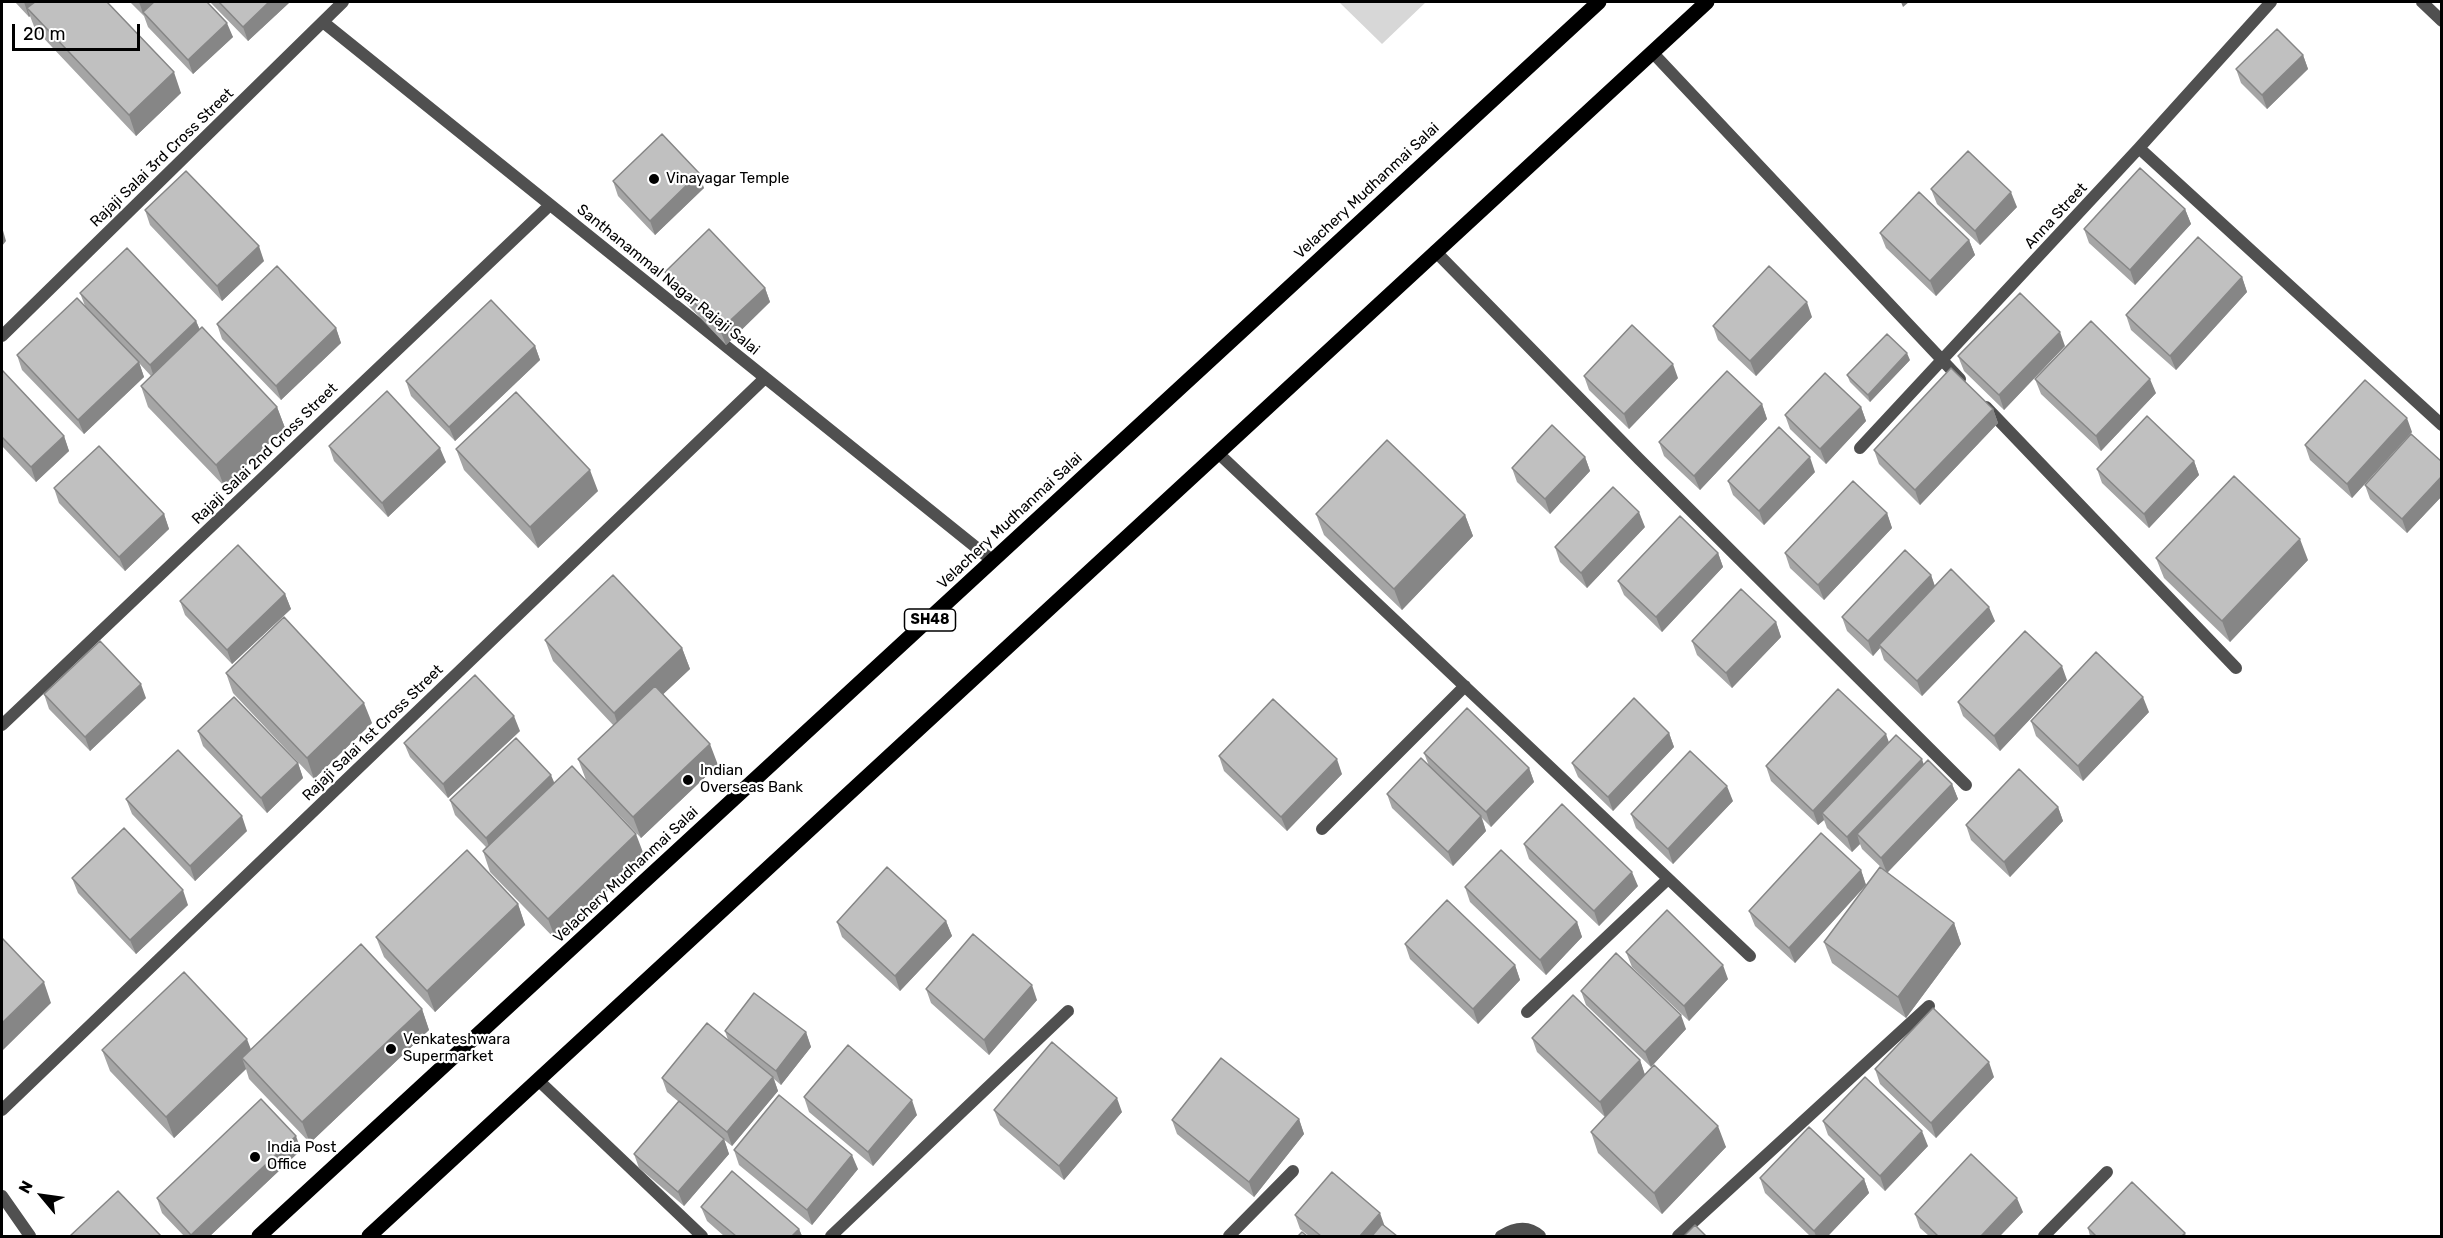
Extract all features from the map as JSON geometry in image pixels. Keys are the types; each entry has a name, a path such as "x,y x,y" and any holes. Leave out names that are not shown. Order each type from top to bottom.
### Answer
{"main road":[{"name":"Velachery Mudhanmai Salai","path":"259,1236 1599,2"},
{"path":"369,1236 1707,2"}],"street":[{"name":"Rajaji Salai 3rd Cross Street","path":"2,336 343,2"},
{"name":"Anna Street","path":"1860,448 2139,148 2271,2"},
{"path":"2422,2 2442,21"},
{"name":"Santhanammal Nagar Rajaji Salai","path":"323,22 993,561"},
{"path":"1652,52 1942,361 2236,668"},
{"path":"2139,148 2442,425"},
{"name":"Rajaji Salai 2nd Cross Street","path":"2,725 550,205"},
{"path":"1435,252 1639,459 1966,784"},
{"name":"Rajaji Salai 1st Cross Street","path":"2,1110 765,378"},
{"path":"1218,453 1750,956"},
{"path":"1322,829 1465,686"},
{"path":"1527,1012 1668,879"},
{"path":"1678,1236 1929,1006"},
{"path":"831,1236 1068,1011"},
{"path":"538,1080 702,1236"},
{"path":"1229,1236 1293,1171"},
{"path":"2044,1236 2107,1172"},
{"path":"2,1196 30,1236"},
{"path":"1501,1236 1511,1230 1523,1228 1540,1236"}],"shaded area":[{"path":"1339,2 1426,2 1382,44"}],"building":[{"path":"35,2 107,2 174,72 129,115 27,8"},
{"path":"154,2 207,2 227,23 188,60 143,12"},
{"path":"219,2 269,2 243,27"},
{"path":"2277,29 2303,55 2262,95 2236,69"},
{"path":"662,134 699,173 650,221 613,181"},
{"path":"1968,151 2011,192 1975,231 1931,189"},
{"path":"2140,168 2185,209 2130,270 2084,229"},
{"path":"186,171 259,246 217,286 145,210"},
{"path":"1919,192 1969,240 1930,281 1880,233"},
{"path":"709,229 765,288 720,330 665,272"},
{"path":"2198,237 2242,277 2170,356 2126,315"},
{"path":"127,248 196,321 150,365 80,293"},
{"path":"277,266 336,328 276,386 217,324"},
{"path":"1769,266 1807,302 1750,361 1713,326"},
{"path":"2020,293 2060,332 1999,395 1958,356"},
{"path":"77,298 139,362 78,420 17,355"},
{"path":"491,300 535,346 449,427 406,381"},
{"path":"2091,321 2150,379 2096,436 2035,379"},
{"path":"1632,325 1673,364 1624,414 1584,376"},
{"path":"202,327 277,407 216,465 141,386"},
{"path":"1887,334 1907,353 1868,395 1847,375"},
{"path":"1951,368 1993,409 1915,490 1874,450"},
{"path":"2,370 64,436 31,467 2,437"},
{"path":"1727,371 1762,404 1694,476 1659,442"},
{"path":"1825,373 1861,407 1820,449 1785,415"},
{"path":"2365,380 2407,418 2347,484 2305,445"},
{"path":"387,391 440,448 382,503 329,446"},
{"path":"516,392 590,470 530,527 456,449"},
{"path":"2147,416 2194,461 2144,514 2097,469"},
{"path":"1552,425 1585,457 1545,499 1512,468"},
{"path":"1779,427 1810,457 1759,511 1728,481"},
{"path":"2411,434 2442,462 2442,476 2402,519 2365,485"},
{"path":"1387,440 1465,515 1394,589 1316,514"},
{"path":"99,446 164,514 119,557 54,488"},
{"path":"2234,476 2300,539 2222,621 2156,558"},
{"path":"1853,481 1887,513 1818,585 1785,553"},
{"path":"1613,487 1639,512 1581,573 1555,547"},
{"path":"1680,516 1718,553 1656,617 1618,581"},
{"path":"238,545 285,594 227,650 180,601"},
{"path":"1905,550 1931,575 1868,641 1842,617"},
{"path":"1951,569 1989,607 1917,681 1879,645"},
{"path":"613,575 682,648 614,713 545,640"},
{"path":"1741,589 1776,622 1726,673 1692,641"},
{"path":"284,617 364,703 307,758 226,673"},
{"path":"2025,631 2062,666 1994,736 1958,702"},
{"path":"100,641 141,684 85,737 44,694"},
{"path":"2096,652 2143,697 2078,766 2031,721"},
{"path":"475,675 514,716 443,784 404,743"},
{"path":"655,686 710,744 633,817 578,759"},
{"path":"1838,689 1886,734 1813,811 1766,766"},
{"path":"234,697 298,763 261,798 198,731"},
{"path":"1634,698 1669,733 1608,797 1572,763"},
{"path":"1273,699 1337,759 1281,817 1219,756"},
{"path":"1467,708 1529,768 1486,812 1424,753"},
{"path":"1896,735 1922,759 1847,837 1822,813"},
{"path":"516,738 551,775 486,838 450,800"},
{"path":"178,750 242,816 190,866 126,799"},
{"path":"1690,751 1727,786 1668,849 1631,814"},
{"path":"1421,758 1481,816 1448,852 1387,794"},
{"path":"1928,760 1952,784 1881,858 1857,834"},
{"path":"572,766 636,834 548,919 483,851"},
{"path":"2019,769 2058,807 2004,862 1966,825"},
{"path":"1562,804 1632,872 1594,911 1524,844"},
{"path":"124,828 183,890 130,940 72,878"},
{"path":"1821,833 1861,870 1789,948 1749,911"},
{"path":"467,850 518,904 427,991 376,937"},
{"path":"1501,850 1577,922 1540,960 1465,887"},
{"path":"887,867 946,921 895,976 837,922"},
{"path":"1880,867 1954,923 1898,997 1824,942"},
{"path":"1447,900 1515,965 1473,1009 1405,944"},
{"path":"1667,910 1723,965 1684,1006 1626,952"},
{"path":"973,934 1032,985 984,1040 926,989"},
{"path":"2,938 44,982 2,1023"},
{"path":"361,944 422,1009 302,1122 242,1058"},
{"path":"1616,953 1681,1015 1645,1052 1581,991"},
{"path":"184,972 247,1039 166,1117 102,1050"},
{"path":"754,993 806,1032 776,1071 725,1031"},
{"path":"1573,995 1640,1060 1600,1102 1532,1038"},
{"path":"1933,1008 1989,1062 1931,1123 1875,1069"},
{"path":"707,1023 773,1077 727,1132 662,1078"},
{"path":"1052,1042 1117,1098 1059,1166 994,1110"},
{"path":"848,1045 912,1100 868,1152 804,1097"},
{"path":"1221,1058 1299,1119 1249,1182 1172,1120"},
{"path":"1654,1065 1718,1126 1654,1193 1591,1132"},
{"path":"1865,1077 1922,1131 1880,1176 1823,1121"},
{"path":"779,1095 852,1155 807,1210 734,1150"},
{"path":"261,1099 296,1136 191,1235 157,1198"},
{"path":"679,1101 724,1139 678,1192 634,1154"},
{"path":"1809,1127 1864,1179 1814,1231 1760,1178"},
{"path":"1971,1154 2017,1198 1981,1236 1938,1236 1915,1214"},
{"path":"732,1171 799,1229 792,1236 736,1236 701,1207"},
{"path":"1332,1172 1380,1213 1360,1236 1321,1236 1295,1215"},
{"path":"2132,1182 2185,1233 2182,1236 2096,1236 2088,1228"},
{"path":"118,1191 161,1236 70,1236"},
{"path":"1382,1224 1397,1236 1372,1236"},
{"path":"1695,1225 1706,1236 1684,1236"}],"place":[{"name":"Vinayagar Temple","path":"654,179"},
{"name":"Indian Overseas Bank","path":"688,780"},
{"name":"Venkateshwara Supermarket","path":"391,1049"},
{"name":"India Post Office","path":"255,1157"}]}
